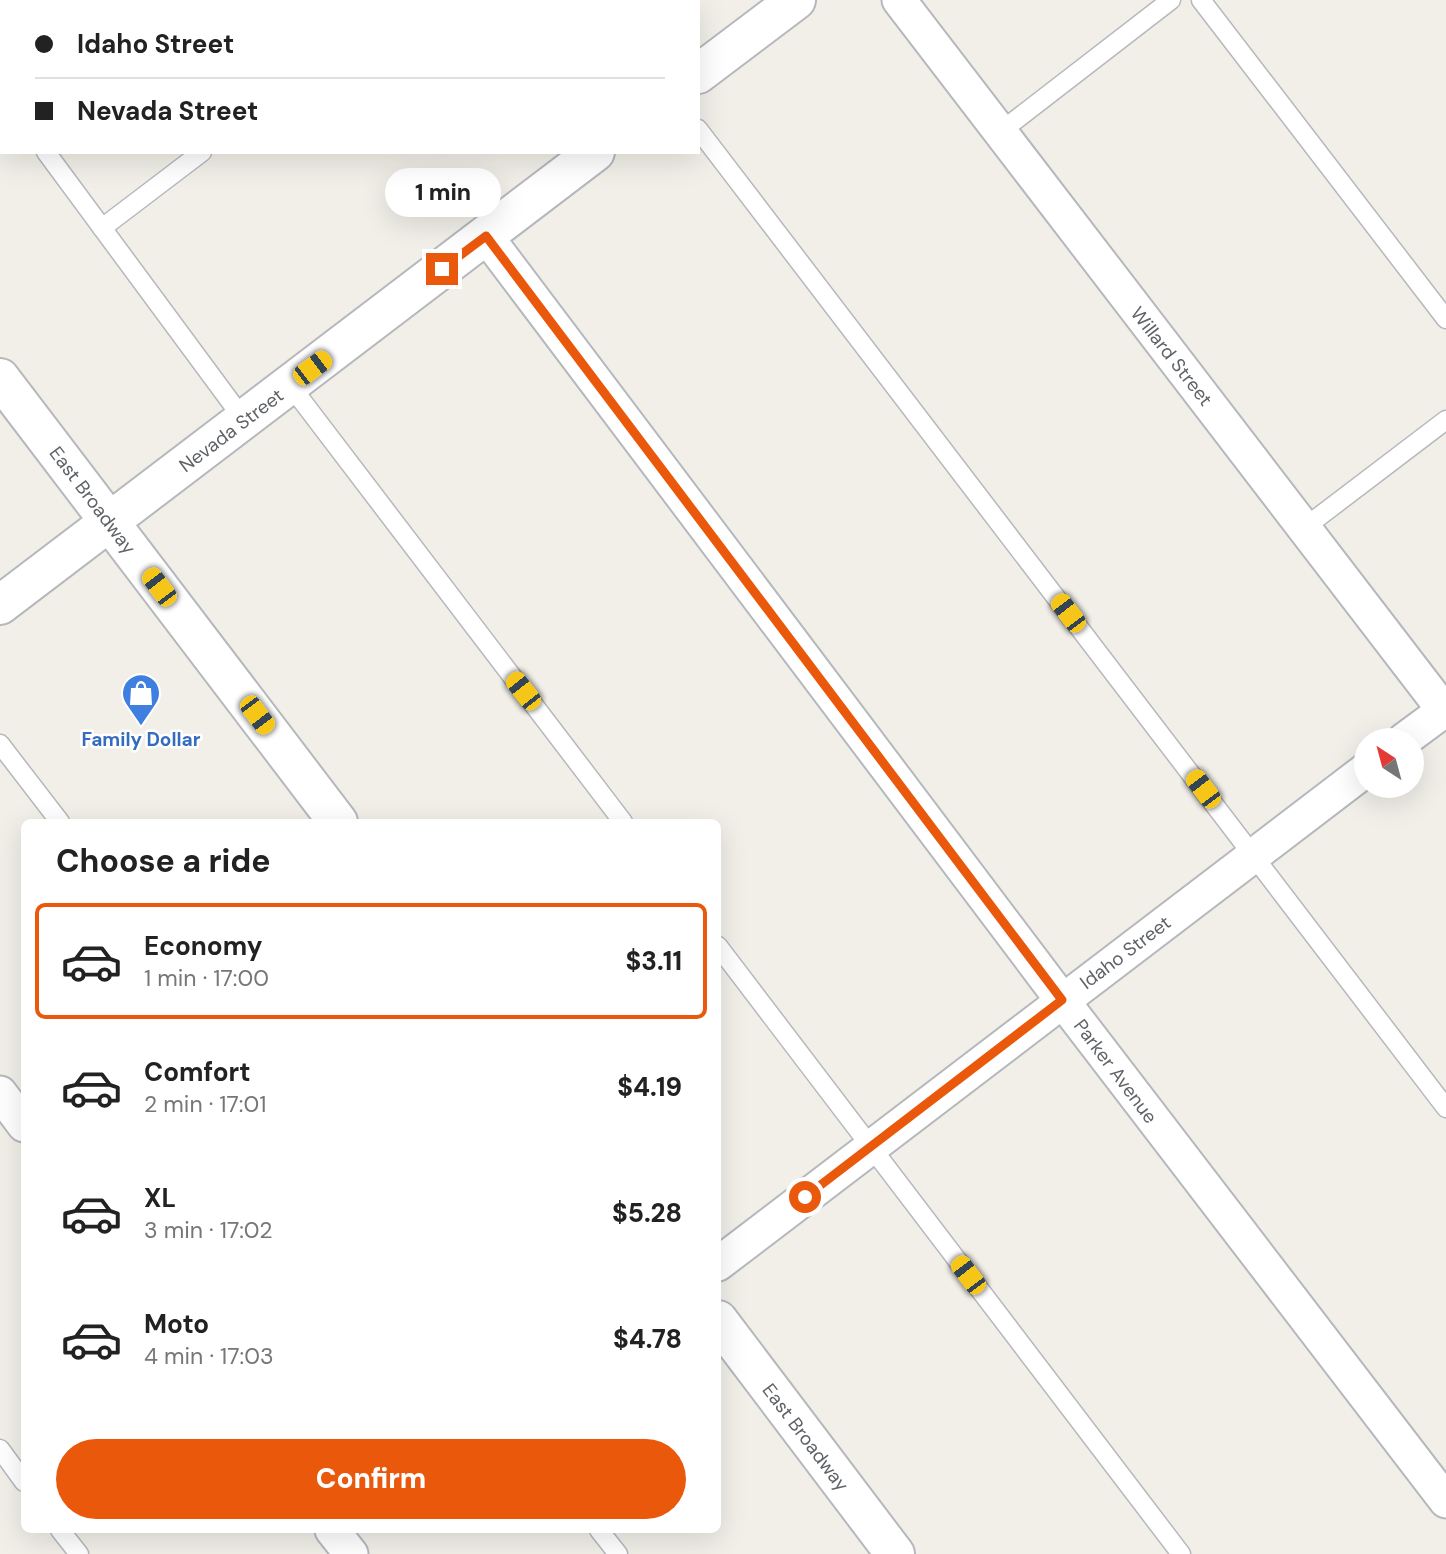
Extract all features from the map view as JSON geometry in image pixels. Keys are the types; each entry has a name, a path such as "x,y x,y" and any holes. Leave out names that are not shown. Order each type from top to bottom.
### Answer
{"street":[{"path":"700,72 796,0"},
{"name":"Willard Street","path":"898,0 1445,710"},
{"name":"Nevada Street","path":"0,605 593,154"},
{"name":"Parker Avenue","path":"486,236 1062,1000 1446,1501"},
{"name":"East Broadway","path":"0,378 336,819"},
{"path":"1420,728 1445,710"},
{"name":"Idaho Street","path":"721,1262 1354,779"},
{"path":"0,1093 21,1121"},
{"name":"East Broadway","path":"721,1324 895,1554"}],"lane":[{"path":"1000,132 1171,0"},
{"path":"1201,0 1446,319"},
{"path":"700,132 1446,1108"},
{"path":"47,154 244,420"},
{"path":"102,228 199,154"},
{"path":"290,385 621,819"},
{"path":"1304,528 1446,420"},
{"path":"0,744 58,819"},
{"path":"721,950 1181,1554"},
{"path":"0,1449 21,1478"},
{"path":"63,1533 79,1554"},
{"path":"601,1533 618,1554"}],"place":[{"name":"Family Dollar","path":"141,727"}],"route":[{"path":"442,269 486,236 1062,1000 805,1197"}]}
